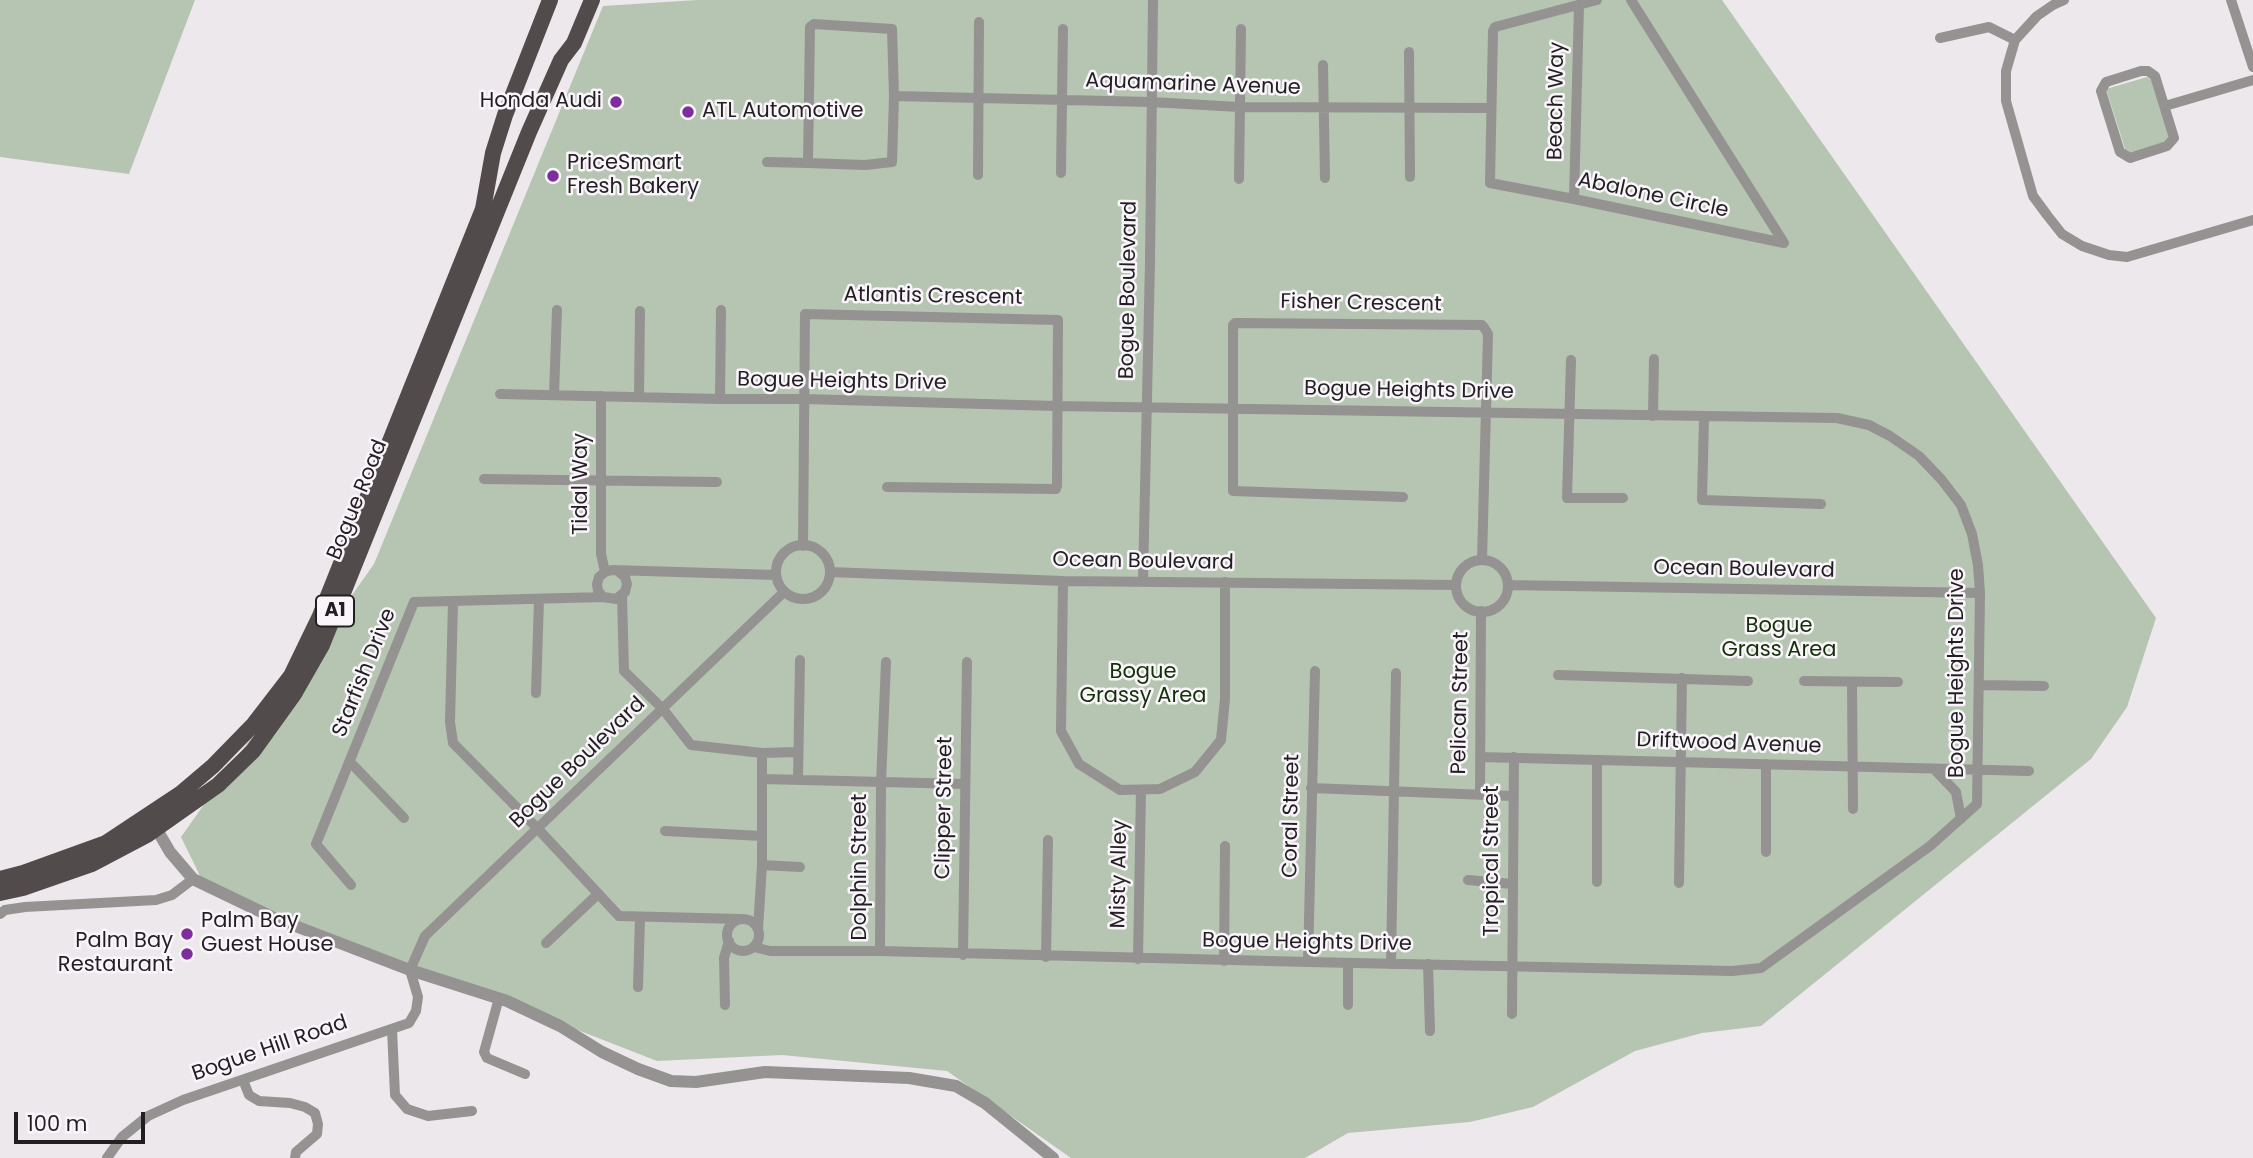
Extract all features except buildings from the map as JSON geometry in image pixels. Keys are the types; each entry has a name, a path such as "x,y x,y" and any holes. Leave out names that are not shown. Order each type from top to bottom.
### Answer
{"main road":[{"name":"Bogue Road","path":"0,893 23,888 92,864 152,822 214,766 254,724 291,676 320,616 483,209 493,153 501,128 551,0"},
{"name":"Bogue Road","path":"0,878 23,873 106,843 152,822 218,785 253,751 294,694 322,645 505,187 561,60 575,43 592,0"}],"street":[{"name":"Bogue Boulevard","path":"1143,580 1153,0"},
{"name":"Abalone Circle","path":"1597,0 1495,27 1490,183 1784,243 1631,0"},
{"path":"2064,0 2038,16 2015,40 2006,71 2006,101 2034,196 2063,234 2082,246 2127,257 2253,220"},
{"path":"2231,0 2253,67"},
{"name":"Beach Way","path":"1574,199 1578,5"},
{"path":"978,175 979,22"},
{"path":"767,162 865,165 892,162 892,29 811,25 808,163"},
{"path":"1940,38 1989,27 2015,40"},
{"path":"1061,173 1063,29"},
{"path":"1239,179 1241,29"},
{"path":"1409,52 1410,177"},
{"path":"1323,65 1325,178"},
{"path":"2148,71 2155,76 2165,106 2174,134 2172,141 2167,146 2130,158 2120,152 2101,91 2106,82 2148,71"},
{"path":"2165,106 2253,80"},
{"name":"Aquamarine Avenue","path":"894,96 1151,102 1239,107 1491,108"},
{"path":"554,395 557,310"},
{"path":"720,399 721,310"},
{"path":"639,397 640,311"},
{"name":"Atlantis Crescent","path":"805,398 807,313 1056,319 1059,321 1056,406"},
{"name":"Fisher Crescent","path":"1233,407 1235,323 1482,325 1488,334 1486,412"},
{"path":"1653,416 1654,359"},
{"path":"1571,360 1567,498 1623,498"},
{"name":"Bogue Heights Drive","path":"499,394 1837,418 1869,425 1919,456 1961,505 1972,534 1980,593 1977,804 1930,846 1761,968 1732,971 1224,961 880,951 770,951 754,947"},
{"name":"Tidal Way","path":"601,396 601,554 605,572"},
{"path":"803,546 805,398"},
{"path":"887,487 1056,489 1056,406"},
{"path":"1233,407 1233,491 1402,496"},
{"path":"1482,560 1486,412"},
{"path":"1703,417 1702,500 1821,505"},
{"path":"485,479 717,482"},
{"path":"803,546 819,551 825,557 830,572 824,589 809,599 800,599 784,592 776,575 780,558 794,547 803,546"},
{"path":"1482,560 1490,561 1503,570 1508,585 1503,601 1490,610 1481,611 1466,606 1456,585 1461,570 1474,561 1482,560"},
{"path":"622,596 611,600 603,597 598,591 599,577 612,570 776,575"},
{"path":"619,572 625,577 627,584 622,596 624,671 663,709 691,745 762,753 798,752"},
{"name":"Ocean Boulevard","path":"830,572 1063,581 1456,585"},
{"path":"1063,581 1061,731 1079,764 1120,790 1160,789 1195,772 1221,740 1225,699 1226,582"},
{"name":"Ocean Boulevard","path":"1508,585 1980,593"},
{"name":"Bogue Boulevard","path":"410,970 425,936 784,592"},
{"name":"Starfish Drive","path":"351,885 316,844 414,602 603,597"},
{"path":"536,693 539,600"},
{"path":"453,602 450,722 453,743 619,916 745,919 759,931 770,951"},
{"name":"Pelican Street","path":"1480,794 1481,611"},
{"path":"798,780 800,660"},
{"name":"Dolphin Street","path":"880,951 881,783 886,662"},
{"name":"Clipper Street","path":"963,955 967,662"},
{"name":"Coral Street","path":"1308,962 1315,671"},
{"path":"1391,964 1396,673"},
{"path":"1558,675 1748,681"},
{"path":"1679,883 1682,678"},
{"path":"1804,681 1898,682"},
{"path":"1852,682 1853,809"},
{"path":"1979,685 2044,686"},
{"path":"717,918 731,940 745,951 754,947 759,931 760,912 762,753"},
{"name":"Driftwood Avenue","path":"1480,757 2029,771"},
{"name":"Tropical Street","path":"1512,1014 1514,757"},
{"path":"1597,760 1597,882"},
{"path":"350,762 404,818"},
{"path":"1766,764 1766,852"},
{"name":"Bogue Heights Drive","path":"1936,770 1956,793 1961,819"},
{"path":"762,779 964,784"},
{"path":"1311,788 1512,796"},
{"name":"Misty Alley","path":"1138,959 1141,790"},
{"path":"152,822 170,852 193,879 272,917 410,970 499,998 560,1026 602,1052 638,1069 671,1081 696,1082 765,1072 909,1078 956,1086 985,1103 1053,1158"},
{"path":"665,831 762,836"},
{"path":"1046,957 1048,840"},
{"path":"1224,961 1225,846"},
{"path":"761,865 800,867"},
{"path":"0,914 5,910 24,907 156,900 172,895 193,879"},
{"path":"1468,880 1512,884"},
{"path":"546,943 598,894"},
{"path":"725,1005 724,958 734,922 760,912"},
{"path":"638,987 640,917"},
{"path":"1348,963 1348,1004"},
{"path":"1428,964 1430,1031"},
{"name":"Bogue Hill Road","path":"107,1158 122,1137 148,1116 183,1100 409,1023 416,1011 418,997 410,970"},
{"path":"499,998 484,1052 487,1058 525,1074"},
{"path":"392,1029 396,1095 407,1109 428,1116 472,1111"},
{"path":"243,1080 249,1095 259,1101 290,1103 315,1113 317,1134 296,1152 295,1158"}],"green space":[{"path":"0,0 195,0 129,174 0,157"},
{"path":"697,0 1722,0 2156,618 2127,707 2091,759 1761,1026 1702,1033 1635,1051 1533,1107 1470,1122 1348,1133 1305,1158 1071,1158 947,1071 782,1055 657,1061 204,884 181,837 374,564 603,6"},
{"path":"2147,77 2152,80 2170,136 2166,141 2132,154 2126,152 2106,89"}],"place":[{"name":"Honda Audi","path":"616,102"},
{"name":"ATL Automotive","path":"688,112"},
{"name":"PriceSmart Fresh Bakery","path":"553,176"},
{"name":"Palm Bay Guest House","path":"187,934"},
{"name":"Palm Bay Restaurant","path":"187,954"}],"park label":[{"name":"Bogue Grass Area","path":"1779,639"},
{"name":"Bogue Grassy Area","path":"1143,685"}]}
